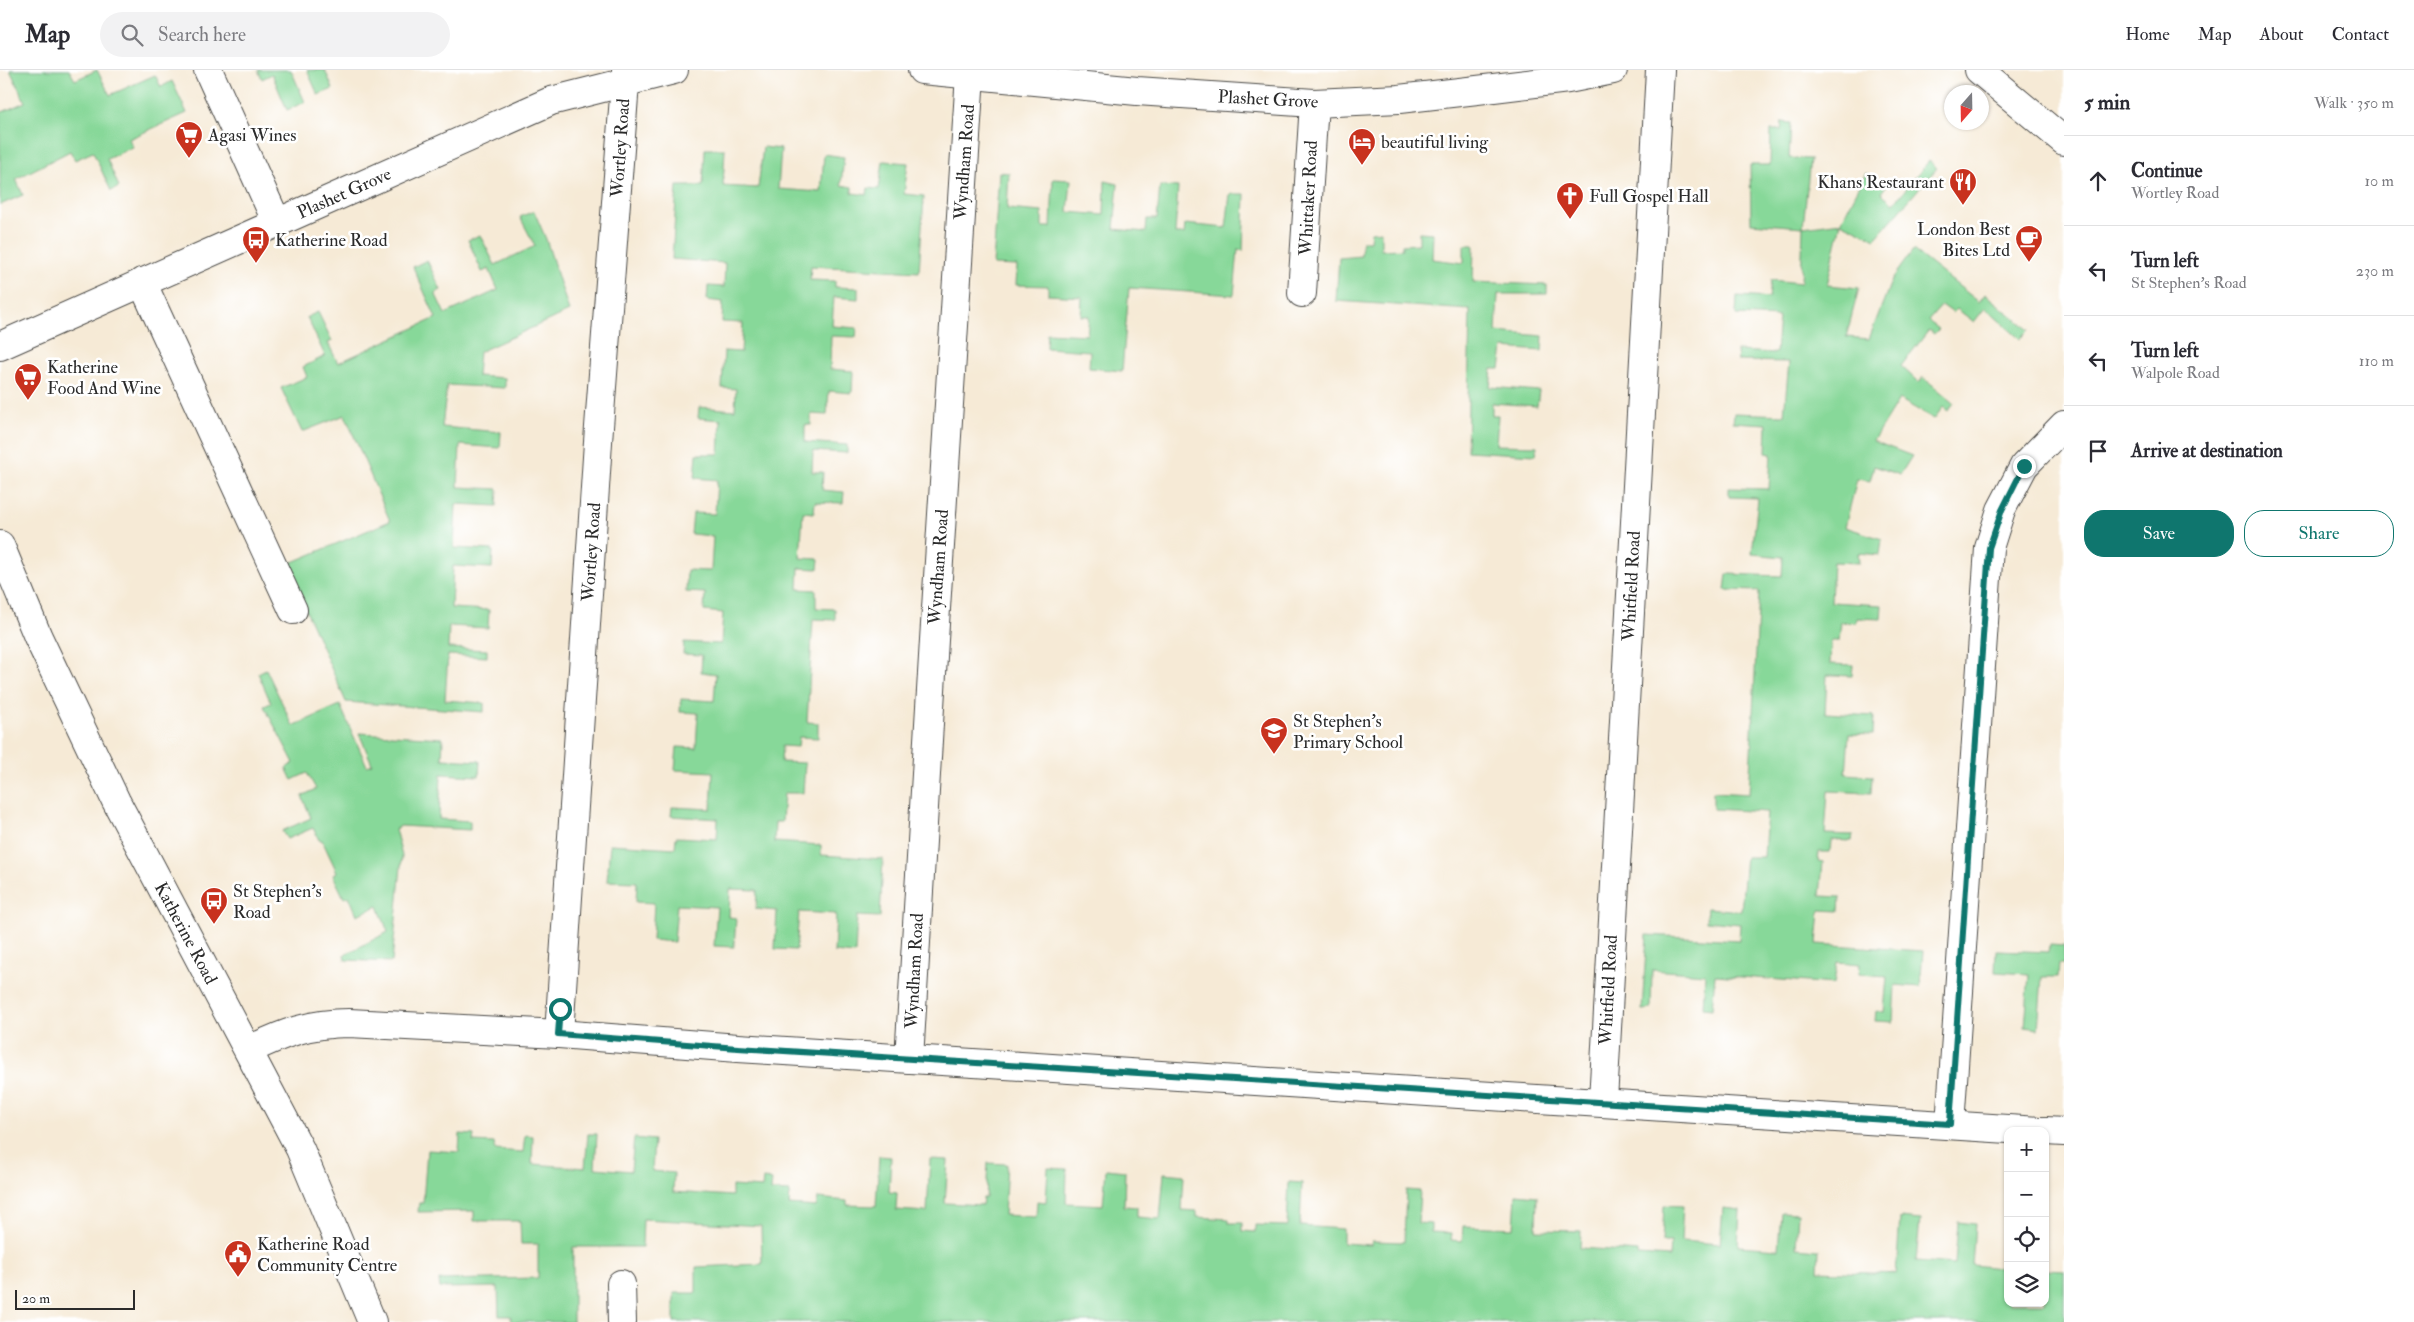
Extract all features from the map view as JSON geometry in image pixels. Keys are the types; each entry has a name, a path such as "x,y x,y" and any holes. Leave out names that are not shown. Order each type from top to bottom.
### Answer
{"street":[{"path":"208,70 277,223"},
{"name":"Plashet Grove","path":"552,100 589,70"},
{"name":"Plashet Grove","path":"0,346 552,100 626,75 674,70"},
{"name":"Plashet Grove","path":"922,70 1137,91 1314,103 1399,99 1468,92 1568,79 1613,70"},
{"name":"Whitfield Road","path":"1603,1101 1660,70"},
{"path":"1979,70 2064,141"},
{"name":"Wyndham Road","path":"909,1059 970,74"},
{"name":"Wortley Road","path":"558,1034 599,427 626,75"},
{"name":"Whittaker Road","path":"1302,293 1314,103"},
{"path":"142,282 293,610"},
{"path":"1950,1124 1989,548 2002,510 2024,466 2064,425"},
{"name":"Katherine Road","path":"0,545 38,636 116,801 300,1149 372,1322"},
{"path":"249,1050 304,1027 324,1023 558,1034 909,1059 1603,1101 2004,1128"},
{"path":"2049,1131 2064,1132"},
{"path":"621,1284 622,1322"}],"green space":[{"path":"10,70 69,70 75,80 97,70 110,95 155,75 161,87 172,81 187,113 129,139 133,147 107,159 119,187 111,191 93,152 75,160 70,151 16,179 23,195 0,205 0,113 25,102"},
{"path":"258,70 291,70 305,102 287,110 272,74 262,79"},
{"path":"307,70 325,70 333,89 318,95"},
{"path":"1782,122 1791,123 1789,158 1810,159 1803,227 1751,223 1750,165 1770,165 1771,130 1781,130"},
{"path":"763,147 781,149 778,189 821,192 824,154 844,157 841,185 852,187 852,193 867,195 868,188 879,189 883,161 908,163 904,194 924,196 919,272 811,266 810,280 835,281 835,287 858,288 858,299 834,297 832,326 857,328 856,337 831,336 830,369 853,371 852,393 829,391 827,415 811,414 811,425 805,425 805,442 847,445 847,453 813,451 812,472 823,472 822,490 844,492 843,503 815,502 814,513 803,512 800,558 819,559 818,569 799,568 798,589 816,590 816,608 835,609 835,620 813,619 807,722 818,723 818,738 799,737 798,747 782,746 781,762 805,763 803,793 784,793 782,822 775,822 774,842 821,845 821,855 883,859 880,917 857,916 855,954 834,952 836,914 799,912 796,950 775,949 777,911 756,909 757,890 730,889 729,917 736,918 734,947 714,946 717,907 677,905 674,942 652,940 654,903 636,902 637,882 607,881 610,844 675,848 676,837 717,839 718,819 671,816 672,807 711,809 713,772 675,770 677,747 696,748 698,713 680,712 681,699 714,701 716,674 701,672 702,655 683,654 684,642 721,644 723,613 704,611 705,593 686,592 687,570 711,571 713,536 691,534 693,513 715,514 717,480 695,478 697,454 719,454 721,420 698,418 699,407 735,410 736,389 722,388 724,351 741,352 743,323 722,322 723,302 707,300 708,286 724,287 725,263 672,259 677,186 703,186 705,149 725,149 723,186 758,188"},
{"path":"1929,161 1937,168 1875,239 1841,222 1866,173 1886,186 1881,193 1894,203"},
{"path":"999,172 1009,173 1007,209 1042,212 1042,227 1051,227 1053,179 1071,180 1068,212 1104,215 1105,181 1118,184 1114,229 1146,232 1147,219 1157,219 1160,186 1178,187 1175,234 1184,234 1185,224 1226,228 1230,194 1245,194 1243,251 1238,249 1234,295 1129,288 1122,371 1089,368 1090,351 1046,348 1047,333 1087,335 1089,316 1081,316 1082,297 1048,295 1048,286 1016,285 1017,266 993,265"},
{"path":"534,211 546,239 569,311 479,352 477,376 505,378 505,388 447,385 442,427 501,432 500,448 460,445 458,487 498,489 497,506 456,504 454,548 493,550 492,568 453,566 451,608 489,610 488,628 449,626 448,648 487,650 487,657 448,655 445,700 484,703 484,712 346,702 286,565 390,521 345,415 302,432 281,388 307,377 303,367 325,356 307,317 318,312 332,341 328,343 338,363 436,318 413,267 427,260 441,290 435,293 445,314 498,290 489,269 482,272 468,240 480,235 495,265 535,246 520,217"},
{"path":"1841,222 1827,285 1859,288 1846,337 1869,339 1892,279 1913,250 1979,302 1985,294 2029,330 2020,339 1985,308 1974,322 1957,309 1953,313 1942,305 1928,321 1939,329 1934,334 1929,330 1901,366 1919,383 1923,377 1954,403 1948,411 1943,407 1934,419 1899,399 1873,441 1912,456 1900,475 1874,466 1870,481 1857,479 1845,527 1882,539 1880,555 1858,553 1859,563 1833,562 1831,602 1882,605 1881,619 1857,618 1856,623 1841,622 1839,641 1831,641 1830,664 1853,665 1852,676 1827,675 1825,713 1874,716 1873,735 1849,734 1846,774 1872,776 1871,793 1828,791 1825,834 1853,835 1852,841 1831,840 1830,852 1819,852 1818,861 1823,862 1820,896 1840,897 1839,911 1820,910 1817,944 1923,951 1920,987 1895,985 1893,1022 1875,1021 1876,1012 1884,1012 1887,976 1859,974 1860,964 1837,962 1834,984 1715,975 1712,1009 1703,1008 1705,974 1652,970 1651,1009 1642,1010 1647,935 1739,940 1740,924 1706,921 1707,908 1741,911 1746,857 1764,857 1767,812 1713,809 1713,792 1749,794 1759,591 1725,590 1727,574 1782,576 1783,557 1752,554 1758,498 1729,497 1729,488 1769,489 1771,454 1766,453 1767,424 1733,422 1734,413 1784,415 1789,362 1738,361 1737,351 1776,353 1779,317 1736,315 1737,296 1769,298 1771,280 1801,283 1803,227"},
{"path":"1381,231 1381,250 1402,249 1402,245 1419,244 1419,232 1433,233 1432,259 1464,263 1464,245 1474,245 1473,282 1547,285 1547,294 1498,294 1496,332 1543,336 1542,351 1503,348 1500,369 1492,369 1490,387 1539,391 1537,406 1492,403 1492,415 1498,415 1496,445 1537,446 1536,455 1467,451 1470,310 1336,301 1339,258 1361,256 1362,241 1370,241 1371,232"},
{"path":"266,669 293,726 340,705 367,766 372,764 359,733 443,738 442,759 480,761 479,776 441,774 439,819 470,821 470,830 401,826 395,829 402,856 392,962 345,960 344,955 388,932 378,906 357,915 349,896 344,898 333,875 337,872 322,840 319,840 313,828 287,839 282,831 311,818 302,796 316,789 307,773 292,780 286,768 294,763 264,706 271,703 258,673"},
{"path":"2050,945 2064,946 2064,964 2059,964 2058,977 2042,977 2038,1029 2025,1027 2029,974 1995,972 1996,950 2049,952"},
{"path":"460,1134 474,1135 473,1142 494,1143 495,1150 523,1152 525,1135 533,1136 532,1164 585,1168 588,1134 597,1134 595,1168 631,1171 634,1138 654,1140 652,1171 674,1173 673,1192 732,1196 732,1186 762,1188 763,1179 772,1180 771,1191 790,1192 789,1205 816,1207 818,1198 847,1201 847,1205 876,1206 879,1156 891,1157 889,1192 897,1193 896,1210 927,1212 930,1159 948,1160 945,1203 982,1205 983,1198 986,1198 988,1163 1007,1164 1004,1215 1036,1217 1037,1201 1046,1202 1048,1168 1067,1169 1066,1203 1103,1205 1106,1169 1125,1171 1124,1206 1137,1207 1137,1217 1160,1219 1164,1173 1184,1175 1182,1210 1197,1211 1197,1217 1229,1219 1229,1223 1242,1223 1242,1231 1255,1232 1255,1225 1287,1226 1289,1182 1302,1183 1300,1226 1343,1229 1343,1243 1371,1245 1372,1241 1404,1242 1406,1190 1420,1191 1418,1223 1431,1224 1431,1232 1452,1233 1451,1240 1462,1241 1463,1226 1514,1228 1516,1194 1537,1196 1536,1230 1581,1231 1580,1248 1638,1252 1638,1255 1670,1257 1671,1242 1662,1242 1664,1205 1683,1206 1681,1241 1720,1244 1723,1208 1740,1210 1738,1246 1778,1249 1781,1212 1798,1213 1796,1248 1819,1250 1818,1271 1896,1274 1900,1218 1920,1220 1916,1261 1955,1264 1958,1222 1975,1224 1972,1265 2004,1269 2004,1307 2049,1307 2049,1270 2064,1271 2064,1322 674,1322 674,1293 696,1293 696,1267 762,1264 761,1226 643,1219 642,1247 573,1247 573,1322 511,1322 511,1316 499,1316 498,1287 440,1288 439,1280 538,1278 538,1244 521,1244 520,1221 474,1221 474,1211 418,1212 419,1203 423,1203 427,1150 459,1152"}],"place":[{"name":"Agasi Wines","path":"189,159"},
{"name":"beautiful living","path":"1362,166"},
{"name":"Khans Restaurant","path":"1963,206"},
{"name":"Full Gospel Hall","path":"1570,220"},
{"name":"London Best Bites Ltd","path":"2029,263"},
{"name":"Katherine Road","path":"256,264"},
{"name":"Katherine Food And Wine","path":"28,401"},
{"name":"St Stephen's Primary School","path":"1274,755"},
{"name":"St Stephen's Road","path":"214,925"},
{"name":"Katherine Road Community Centre","path":"238,1278"}],"route":[{"path":"560,1009 558,1034 738,1048 1950,1124 1989,548 2002,510 2024,466"}]}
